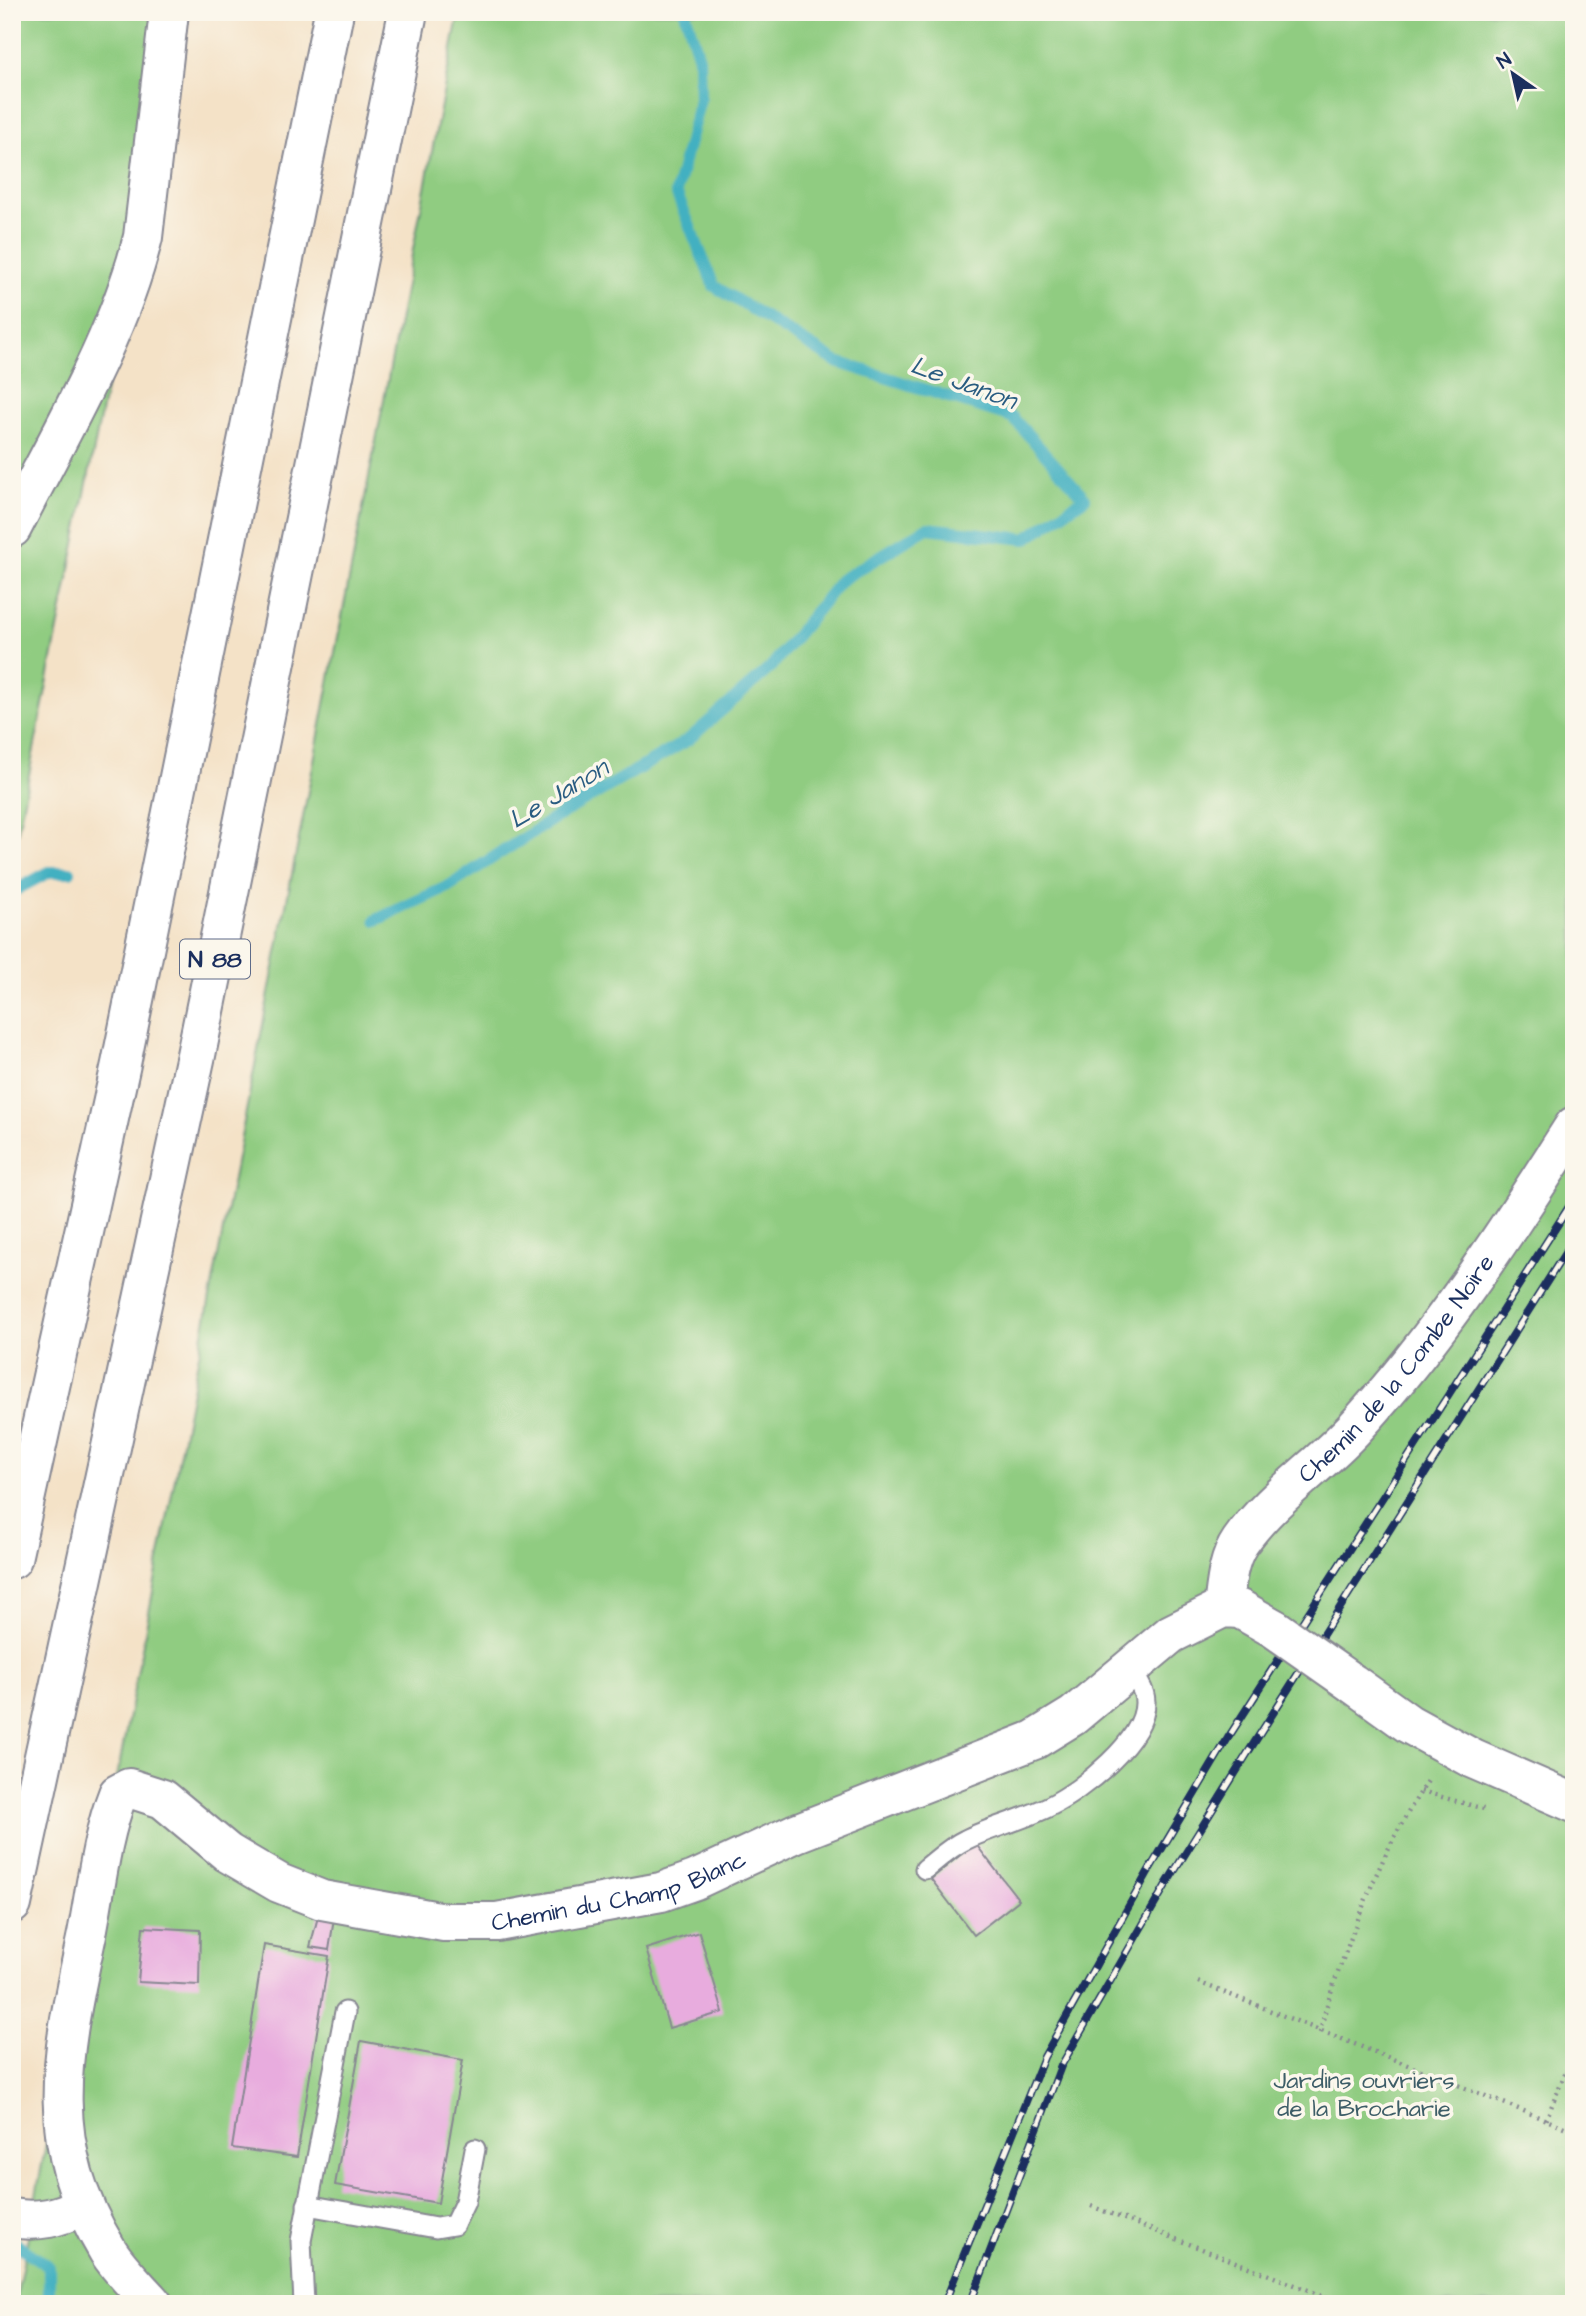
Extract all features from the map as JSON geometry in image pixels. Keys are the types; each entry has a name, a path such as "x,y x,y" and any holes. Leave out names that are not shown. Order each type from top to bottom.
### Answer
{"main road":[{"path":"12,528 109,332 134,273 143,237 169,12"},
{"name":"N 88","path":"12,1559 121,1064 334,12"},
{"name":"N 88","path":"12,1904 196,1055 408,12"},
{"name":"Chemin de la Combe Noire","path":"1223,1608 1228,1572 1239,1544 1265,1514 1353,1430 1437,1330 1527,1200 1574,1126"},
{"path":"1223,1608 1240,1609 1275,1629 1409,1724 1474,1759 1574,1803"},
{"name":"Chemin du Champ Blanc","path":"153,2304 110,2253 83,2206 62,2124 61,2069 113,1807 118,1794 129,1788 163,1800 228,1853 279,1882 322,1900 444,1922 497,1922 661,1892 695,1880 796,1833 1034,1740 1073,1716 1171,1634 1223,1608"},
{"path":"12,2218 31,2221 48,2219 83,2206"}],"lane":[{"path":"926,1869 968,1839 1053,1805 1100,1771 1137,1729 1143,1714 1145,1701 1142,1689 1128,1669"},
{"path":"304,2304 301,2241 345,2012"},
{"path":"307,2205 436,2228 454,2225 466,2202 475,2149"}],"path":[{"path":"1320,2033 1325,2009 1373,1879 1400,1822 1421,1791"},
{"path":"1198,1982 1320,2033 1574,2131"},
{"path":"1546,2120 1574,2050"},
{"path":"1091,2206 1344,2304"}],"green space":[{"path":"12,12 181,12 12,860"},
{"name":"Jardins ouvriers de la Brocharie","path":"459,12 1574,12 1574,2304 15,2304"}],"building":[{"path":"975,1843 1019,1900 974,1935 931,1879"},
{"path":"320,1909 335,1913 329,1950 310,1947"},
{"path":"143,1927 200,1930 199,1985 138,1982"},
{"path":"699,1932 723,2012 669,2028 646,1949"},
{"path":"264,1945 329,1956 297,2157 232,2148"},
{"path":"361,2041 463,2060 438,2203 335,2185"}],"waterway":[{"name":"Le Janon","path":"376,920 449,886 558,816 688,740 770,668 841,580 927,528 1026,539 1085,498 1012,417 837,362 714,286 676,192 700,99 699,58 685,12"},
{"name":"Le Janon","path":"12,892 49,872 70,872"},
{"name":"Le Janon","path":"12,2241 49,2267 49,2304"}],"railway":[{"path":"944,2304 1044,2057 1148,1872 1228,1738 1574,1199"},
{"path":"970,2304 1061,2066 1167,1883 1574,1239"}]}
